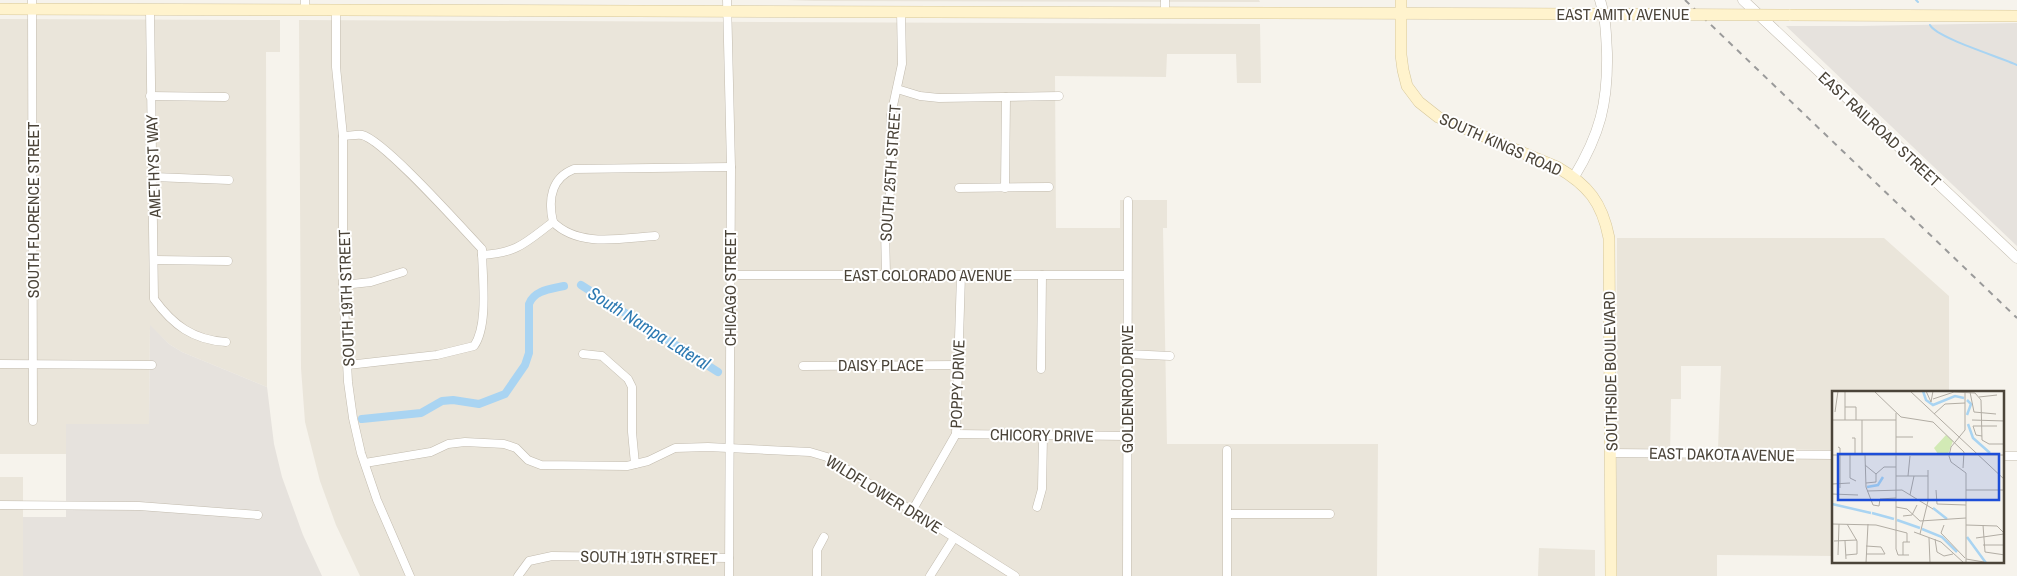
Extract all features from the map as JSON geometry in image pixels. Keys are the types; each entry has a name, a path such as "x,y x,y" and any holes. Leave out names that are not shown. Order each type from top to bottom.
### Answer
{"main road":[{"name":"SOUTH KINGS ROAD","path":"1401,0 1401,55 1403,70 1407,86 1419,102 1438,117 1557,167 1574,177"},
{"name":"EAST AMITY AVENUE","path":"0,9 32,4 137,5 150,10 222,5 305,5 336,10 416,5 727,6 901,12 1165,6 1401,13 2017,16"},
{"name":"SOUTHSIDE BOULEVARD","path":"1574,177 1588,189 1598,205 1605,219 1609,238 1611,576"}],"street":[{"path":"1574,177 1597,134 1603,116 1607,92 1606,30 1600,0"},
{"name":"EAST RAILROAD STREET","path":"1743,0 2017,258"},
{"name":"SOUTH FLORENCE STREET","path":"32,4 33,421"},
{"name":"CHICAGO STREET","path":"727,6 730,167 729,576"},
{"name":"AMETHYST WAY","path":"150,10 150,96 154,177 154,299 168,318 193,334 209,341 226,342"},
{"name":"SOUTH 19TH STREET","path":"336,10 336,67 343,136 343,285 353,418 365,463 410,576"},
{"name":"SOUTH 25TH STREET","path":"886,275 885,228 891,185 891,115 902,64 901,12"},
{"path":"897,89 920,96 939,98 1059,96"},
{"path":"150,96 225,97"},
{"path":"1004,188 1006,97"},
{"path":"343,136 362,135 376,142 401,164 482,249 482,318 479,340 474,346 437,355 348,365"},
{"path":"655,236 599,239 574,237 562,231 553,222 550,209 551,194 556,182 565,172 574,168 730,167"},
{"path":"154,177 229,180"},
{"path":"959,188 1050,188"},
{"name":"GOLDENROD DRIVE","path":"1127,576 1128,201"},
{"path":"482,255 504,254 522,246 553,222"},
{"path":"154,260 228,261"},
{"path":"343,285 371,282 403,272"},
{"name":"EAST COLORADO AVENUE","path":"730,275 1127,275"},
{"name":"POPPY DRIVE","path":"912,511 956,434 961,275"},
{"path":"1041,369 1042,275"},
{"path":"583,354 602,356 628,379 632,387 632,432 635,464"},
{"path":"1127,354 1170,356"},
{"path":"0,364 152,365"},
{"name":"DAISY PLACE","path":"803,366 958,365"},
{"name":"CHICORY DRIVE","path":"956,434 1128,436"},
{"path":"1036,507 1042,489 1043,436"},
{"name":"WILDFLOWER DRIVE","path":"365,463 431,452 448,444 465,442 504,444 516,448 528,460 541,465 601,466 635,464 648,461 675,448 729,448 810,452 827,457 1015,576"},
{"path":"1227,450 1227,576"},
{"name":"EAST DAKOTA AVENUE","path":"1611,453 1832,455"},
{"path":"2004,456 2017,456"},
{"path":"0,505 114,506 258,514"},
{"path":"1228,514 1330,514"},
{"path":"817,576 817,550 824,537"},
{"path":"930,576 954,538"},
{"name":"SOUTH 19TH STREET","path":"518,576 529,561 552,556 729,558"}],"shaded area":[{"path":"787,0 1259,0 1260,2 814,1"},
{"path":"0,19 280,20 280,52 266,52 267,387 182,352 169,344 150,326 149,424 67,424 66,454 0,454"},
{"path":"299,20 1260,24 1261,83 1237,83 1236,54 1167,54 1166,77 1055,76 1056,228 1120,228 1120,200 1167,200 1167,228 1163,228 1167,444 1378,444 1377,576 360,576 336,525 320,481 305,422 301,368"},
{"path":"2017,23 2017,246 1786,26 1861,26"},
{"path":"1617,238 1884,238 1949,296 1949,391 1832,391 1832,450 1718,449 1721,366 1681,366 1681,399 1671,399 1670,457 1832,458 1832,556 1717,555 1717,576 1616,576"},
{"path":"150,325 169,344 182,352 267,387 274,444 282,477 303,535 322,576 23,576 23,517 66,517 66,424 149,424"},
{"path":"0,477 23,477 23,576 0,576"},
{"path":"1539,548 1595,550 1595,576 1538,576"}],"waterway":[{"path":"1930,25 1944,36 2017,65"},
{"name":"South Nampa Lateral","path":"581,285 718,372"},
{"name":"South Nampa Lateral","path":"362,419 421,413 442,401 453,400 479,404 505,394 525,365 529,353 529,304 531,299 544,291 564,286"}],"railway":[{"path":"1685,0 2017,318"}]}
